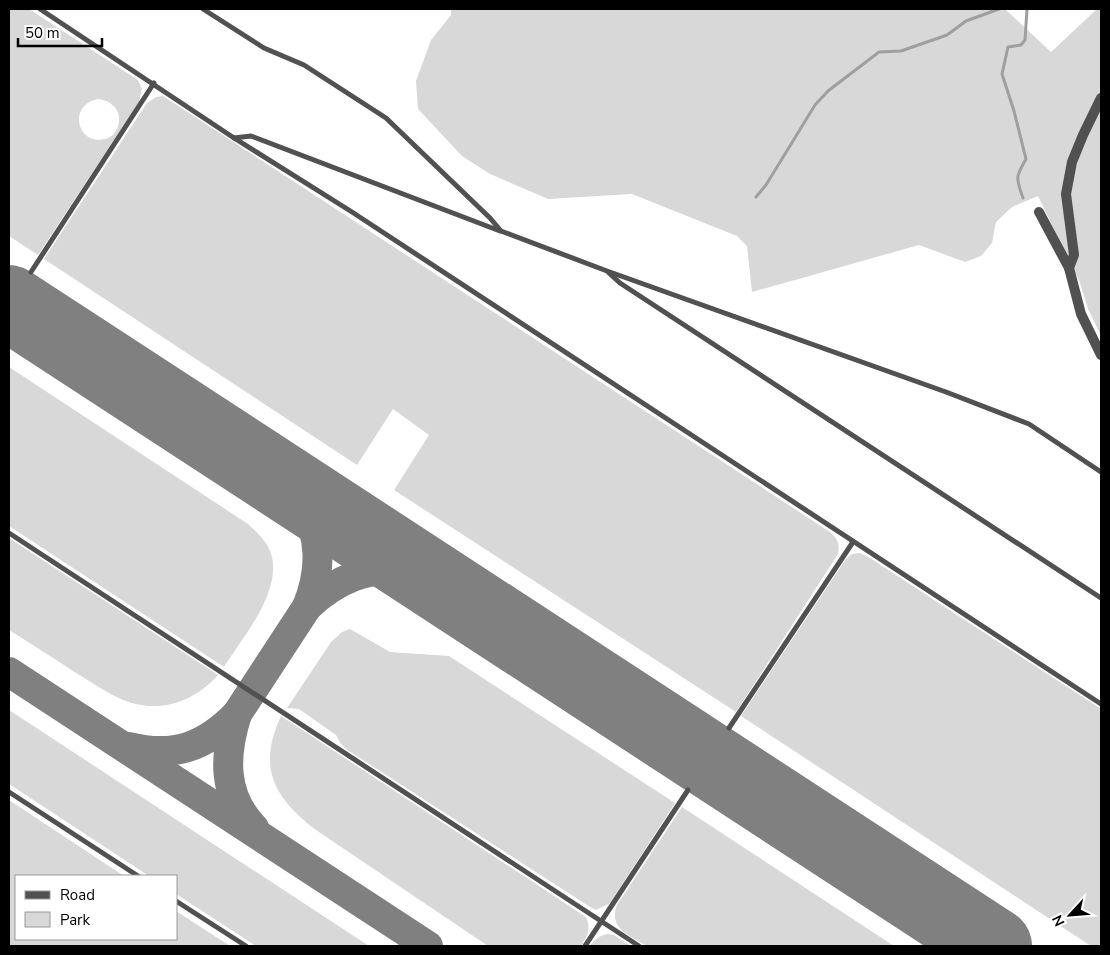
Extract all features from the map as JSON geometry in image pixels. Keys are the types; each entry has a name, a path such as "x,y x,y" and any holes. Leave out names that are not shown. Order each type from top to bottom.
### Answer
{"street":[{"path":"1069,268 1074,255 1066,194 1072,162 1101,98"},
{"path":"1039,212 1069,268 1081,314 1101,355"}],"lane":[{"path":"40,9 154,83 234,138 352,212 1101,704"},
{"path":"203,9 264,48 304,65 386,118 483,211 501,231"},
{"path":"31,272 154,83"},
{"path":"234,138 251,136 607,271 946,392 1029,424 1101,472"},
{"path":"607,271 620,283 1101,598"},
{"path":"9,532 639,946"},
{"path":"729,728 853,542"},
{"path":"585,946 688,790"},
{"path":"9,792 136,875"},
{"path":"178,902 246,946"}],"green space":[{"path":"9,9 29,9 138,80 142,89 139,102 38,255 9,236","holes":["99,99 104,100 118,112 118,126 111,136 105,139 95,139 82,131 79,116 82,108 89,102"]},
{"path":"451,9 1005,9 1051,52 1097,9 1101,9 1101,336 1088,309 1080,283 1038,196 1012,207 996,222 992,243 981,256 965,262 919,245 752,292 747,246 737,236 632,194 548,199 490,174 462,156 418,109 416,81 431,40 451,15"},
{"path":"163,96 830,532 837,539 838,554 736,712 394,490 429,435 393,409 357,465 44,259 147,103 156,97"},
{"path":"9,367 248,524 261,536 270,551 273,565 272,581 260,612 224,667 9,526"},
{"path":"9,538 218,675 194,695 181,701 167,705 138,705 104,690 9,630"},
{"path":"860,553 1101,709 1101,946 1091,946 741,716 846,559 852,554"},
{"path":"350,629 390,652 449,656 675,803 610,903 596,910 590,907 346,749 336,735 299,709 287,708 331,642 342,632"},
{"path":"9,710 369,946 256,946 178,895 178,875 147,875 9,784"},
{"path":"281,716 586,917 588,932 581,946 488,946 313,828 287,804 273,778 270,765 271,750 274,734"},
{"path":"9,800 122,875 15,875 15,940 178,940 178,912 230,946 9,946"},
{"path":"682,807 894,946 647,946 628,935 618,926 615,913 617,905"},
{"path":"607,934 614,935 631,946 590,946 597,938"}],"waterway":[{"path":"756,197 766,185 815,105 828,91 879,52 901,51 947,35 966,21 999,9"},
{"path":"1023,198 1018,174 1026,159 1002,74 1008,47 1021,45 1025,40 1027,9"}],"taxiway":[{"path":"129,747 160,751 175,750 201,742 213,735 237,714 307,607 312,594 317,568 318,554 313,528 308,515 298,499 273,476"},
{"path":"307,607 341,582 353,576 380,570 415,574 451,592"},
{"path":"9,672 428,946"},
{"path":"237,714 228,759 231,788 236,802 254,828"},
{"path":"964,927 983,946"}],"runway":[{"path":"9,303 994,946"}]}
